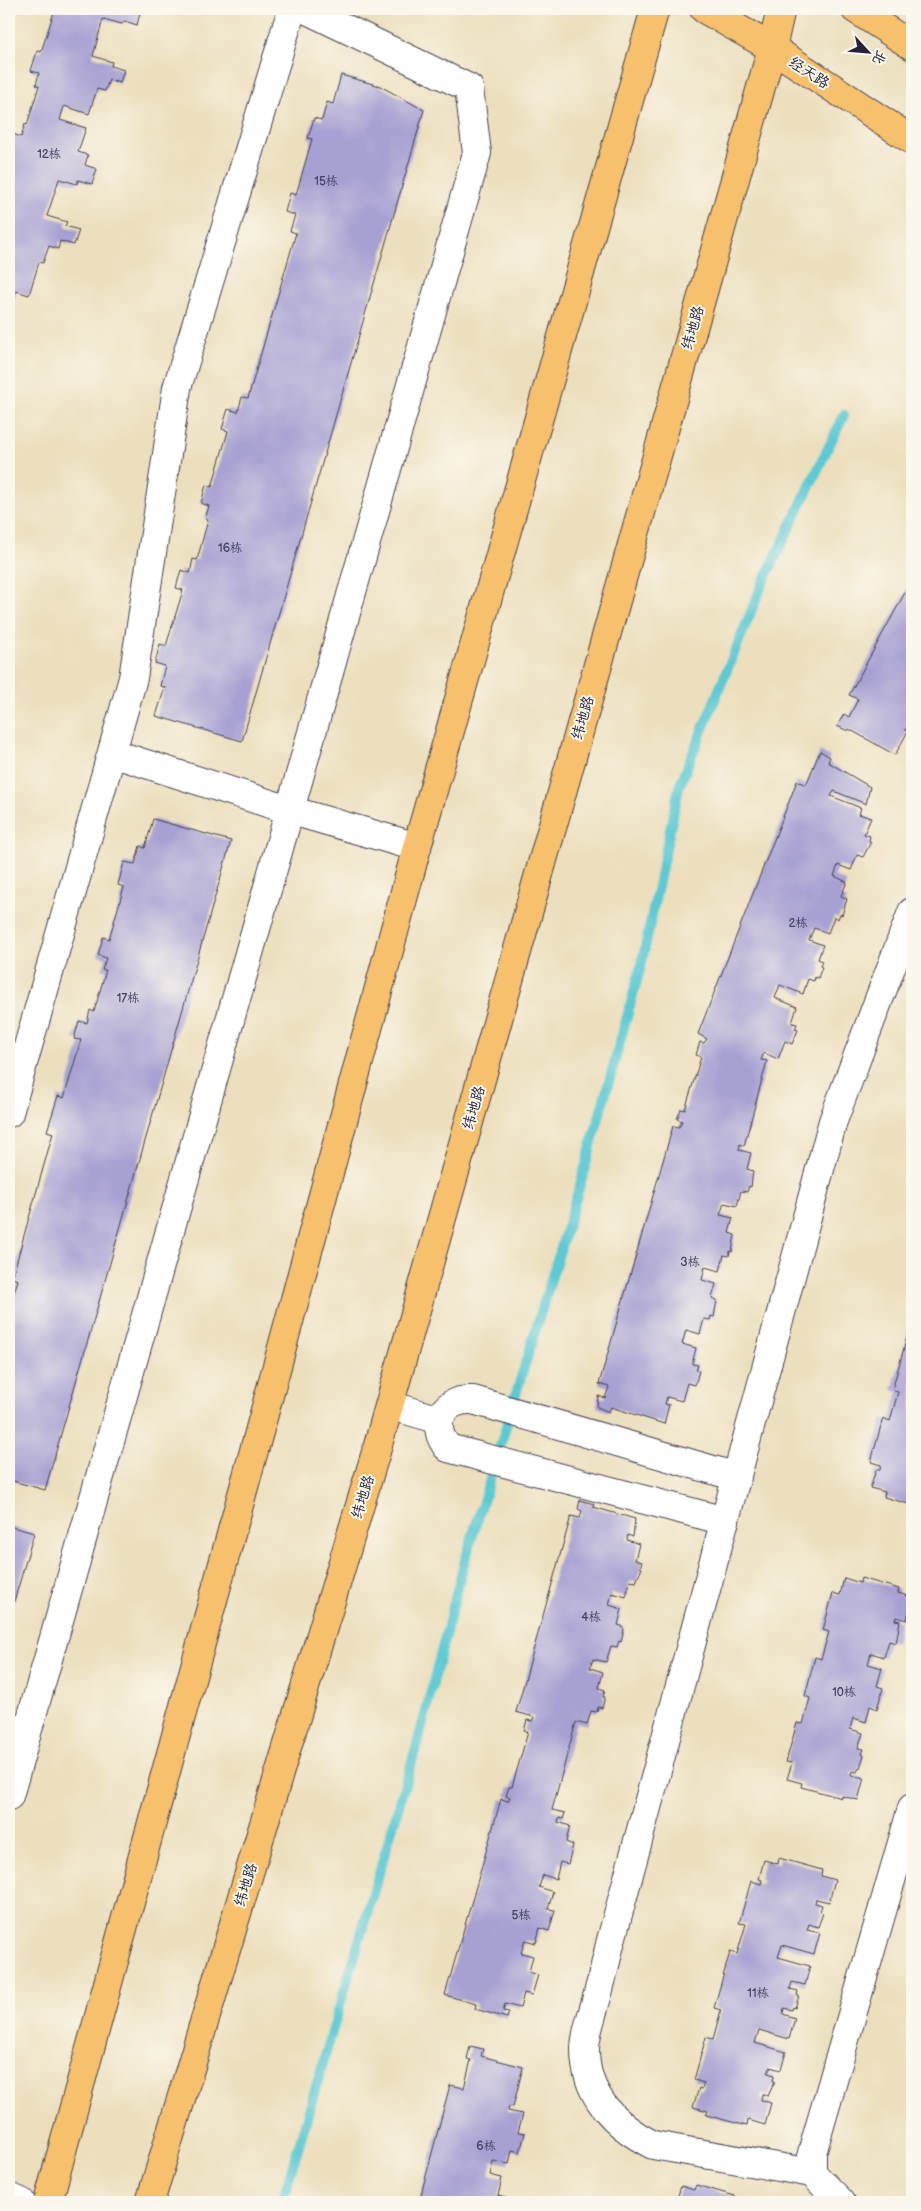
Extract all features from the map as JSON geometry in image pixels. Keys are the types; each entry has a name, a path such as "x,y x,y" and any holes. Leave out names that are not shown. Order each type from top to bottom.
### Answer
{"main road":[{"path":"48,2202 267,1405 417,847 655,9"},
{"name":"经天路","path":"704,9 772,48 912,140"},
{"name":"纬地路","path":"150,2202 390,1405 772,48 781,9"},
{"path":"855,9 912,46"}],"street":[{"path":"9,1113 133,678 177,388 292,9"},
{"path":"9,1796 477,153 469,88 305,9"},
{"path":"112,752 290,810 417,847"},
{"path":"841,2202 812,2173 653,2145 635,2136 614,2118 594,2090 588,2071 585,2050 588,2029 834,1121 912,912"},
{"path":"725,1521 448,1448 438,1430 439,1420 442,1413 454,1402 463,1399 473,1400 737,1477"},
{"path":"390,1405 439,1420"},
{"path":"812,2173 812,2153 912,1808"},
{"path":"9,2196 21,2202"}],"building":[{"path":"55,9 141,9 137,25 124,21 122,24 103,19 93,56 112,62 111,66 124,70 120,83 109,80 105,91 97,89 89,114 64,106 60,120 86,128 78,152 88,155 85,165 97,169 92,184 78,180 77,184 59,179 47,216 67,222 65,226 79,230 74,245 60,241 58,249 49,246 43,263 39,262 29,295 16,291 14,299 9,298 9,174 14,156 9,154 9,150 13,134 21,137 25,124 27,125 39,86 36,85 39,73 31,71 37,51 41,52"},
{"path":"341,75 380,86 424,110 242,741 156,716 165,687 160,686 165,666 155,663 160,644 166,646 183,590 176,588 181,570 190,573 193,559 197,560 208,520 205,519 209,506 201,503 206,485 212,487 228,431 222,429 228,409 238,412 242,397 248,398 296,233 290,231 295,215 285,212 290,193 296,195 312,139 308,138 314,118 322,120 327,102 333,104"},
{"path":"912,580 912,725 909,723 905,730 908,731 895,755 849,729 848,731 837,726 844,714 849,717 858,699 849,695"},
{"path":"820,751 830,757 828,762 870,787 866,804 834,791 831,796 861,808 859,814 871,818 864,834 870,836 869,841 871,842 863,857 857,855 851,870 838,865 834,876 847,882 841,896 847,899 842,915 840,914 838,919 834,917 828,933 814,928 809,940 823,945 818,959 822,961 820,966 822,967 818,978 815,977 814,981 808,979 803,994 780,985 775,998 797,1007 792,1023 797,1024 795,1029 798,1030 792,1044 785,1041 778,1059 764,1053 761,1060 767,1061 744,1146 740,1144 739,1150 751,1153 747,1169 753,1171 751,1187 749,1186 747,1192 741,1191 737,1206 724,1203 720,1215 733,1218 729,1233 735,1235 732,1252 730,1251 729,1256 724,1255 720,1271 705,1267 702,1280 716,1284 712,1298 717,1300 714,1317 711,1316 710,1320 704,1319 700,1334 686,1330 682,1344 696,1348 692,1364 698,1365 696,1370 699,1371 695,1385 687,1383 682,1401 667,1397 665,1404 669,1405 664,1424 611,1407 609,1412 597,1407 598,1396 605,1398 609,1387 599,1384 673,1126 679,1127 682,1121 677,1119 681,1109 685,1110 701,1057 696,1055 700,1042 704,1043 707,1039 698,1034 797,781 806,785"},
{"path":"153,819 231,841 45,1490 9,1480 9,1308 18,1280 12,1278 53,1133 47,1131 58,1096 64,1098 81,1040 74,1039 79,1021 87,1023 90,1010 94,1012 106,970 102,970 106,958 98,955 103,937 109,939 124,887 118,885 124,862 135,864 140,846 145,848"},
{"path":"908,1334 912,1335 912,1505 884,1497 885,1492 870,1488 876,1470 880,1470 881,1465 871,1462 883,1418 890,1421 898,1392 892,1390"},
{"path":"580,1500 594,1504 593,1507 635,1519 633,1537 628,1535 627,1540 639,1544 635,1560 642,1562 640,1567 642,1568 636,1582 630,1581 626,1597 612,1593 609,1605 622,1609 618,1625 622,1626 624,1630 621,1642 619,1641 617,1647 611,1646 606,1662 593,1659 590,1668 603,1672 599,1688 605,1690 603,1697 605,1697 602,1708 598,1707 597,1712 591,1711 587,1725 576,1722 552,1810 565,1813 563,1819 559,1818 558,1822 570,1826 566,1842 573,1845 568,1864 560,1862 556,1879 543,1875 539,1887 553,1892 548,1909 555,1910 549,1931 540,1928 536,1943 525,1940 521,1953 533,1956 529,1972 538,1975 532,1995 524,1993 520,2008 505,2004 503,2011 509,2012 507,2018 475,2009 476,2004 445,1995 501,1799 508,1801 510,1797 506,1796 509,1787 512,1787 528,1732 524,1731 527,1720 532,1721 534,1717 516,1712 571,1516 580,1518 582,1511 578,1509"},
{"path":"9,1526 34,1533 9,1619"},
{"path":"844,1578 860,1583 861,1578 899,1589 898,1593 912,1597 907,1620 896,1617 895,1620 900,1621 896,1643 889,1641 884,1657 871,1653 868,1664 882,1668 877,1686 883,1688 877,1709 870,1706 866,1722 853,1718 850,1729 863,1733 858,1748 864,1749 862,1754 864,1755 860,1768 857,1772 852,1771 851,1775 864,1778 858,1800 842,1796 842,1798 801,1787 802,1783 787,1779 792,1763 786,1762 797,1723 803,1724 810,1698 805,1696 815,1657 821,1659 829,1632 823,1630 833,1593 840,1595"},
{"path":"779,1858 822,1870 821,1876 835,1880 829,1902 816,1899 815,1903 822,1905 820,1912 823,1913 818,1927 809,1924 807,1930 820,1933 814,1954 782,1945 778,1957 810,1966 805,1985 792,1982 790,1989 798,1991 797,1995 799,1996 795,2008 793,2007 792,2010 784,2008 783,2014 795,2018 789,2039 759,2030 755,2043 786,2052 781,2070 770,2067 768,2073 774,2075 773,2081 775,2081 768,2096 762,2094 761,2100 771,2103 765,2125 748,2120 747,2126 706,2115 708,2111 693,2107 699,2088 702,2089 704,2083 694,2080 706,2037 713,2039 721,2010 714,2008 730,1952 737,1954 746,1924 739,1923 751,1881 761,1884 762,1880 759,1879 764,1860 778,1864"},
{"path":"470,2046 483,2049 481,2056 523,2067 513,2107 509,2106 508,2111 523,2114 518,2132 525,2133 520,2152 512,2150 509,2164 493,2161 490,2175 502,2178 498,2196 506,2198 505,2202 419,2202 450,2085 464,2088 471,2060 467,2059"},
{"path":"696,2185 735,2196 734,2200 740,2202 676,2202 681,2186 694,2190"}],"waterway":[{"path":"282,2202 420,1734 463,1567 583,1175 641,966 679,787 762,585 844,415"}]}
